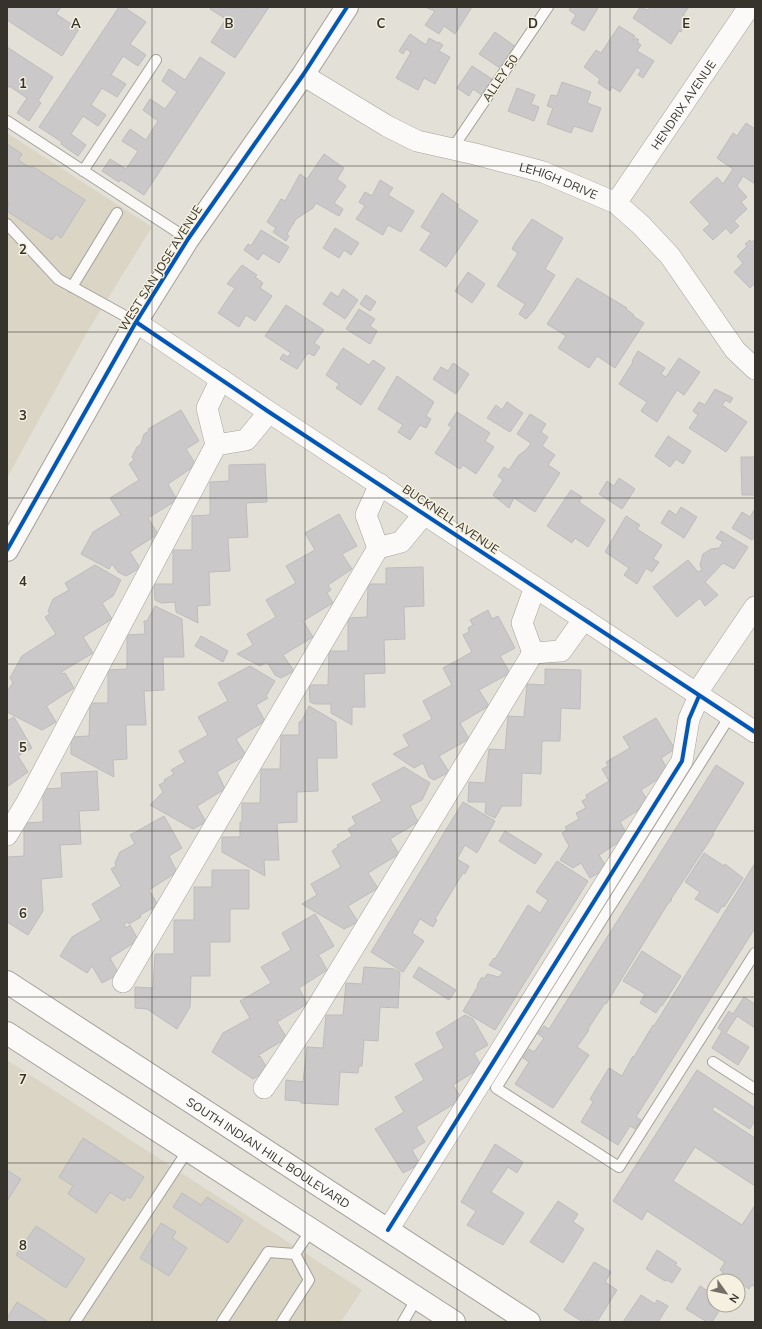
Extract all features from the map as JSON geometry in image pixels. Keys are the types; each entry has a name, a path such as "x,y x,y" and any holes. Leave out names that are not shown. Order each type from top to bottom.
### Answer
{"main road":[{"name":"WEST SAN JOSE AVENUE","path":"7,550 136,322 188,238 303,76 347,7"},
{"name":"SOUTH INDIAN HILL BOULEVARD","path":"7,982 529,1322"},
{"path":"7,1033 454,1322"}],"street":[{"name":"HENDRIX AVENUE","path":"616,203 749,7"},
{"name":"LEHIGH DRIVE","path":"303,76 387,126 417,141 542,172 616,203 641,225 670,256 735,350 755,369"},
{"name":"BUCKNELL AVENUE","path":"136,322 269,412 755,732"},
{"path":"7,835 27,802 216,445 208,408 221,379"},
{"path":"216,445 246,440 269,412"},
{"path":"378,548 366,515 380,484"},
{"path":"123,982 378,548 402,542 424,514"},
{"path":"533,653 522,623 535,587"},
{"path":"388,1230 682,761 689,719 698,695 755,607"},
{"path":"533,653 561,651 584,619"},
{"path":"264,1088 310,1019 533,653"}],"lane":[{"name":"ALLEY 50","path":"452,149 548,7"},
{"path":"83,171 156,60"},
{"path":"7,121 188,238"},
{"path":"72,287 117,213"},
{"path":"7,224 58,279 136,322"},
{"path":"730,716 496,1088 619,1167 755,954"},
{"path":"713,1062 755,1089"},
{"path":"75,1322 188,1150"},
{"path":"295,1254 311,1230"},
{"path":"222,1322 268,1252 295,1254"},
{"path":"282,1322 308,1280 295,1254"},
{"path":"403,1322 417,1298"}],"shaded area":[{"path":"7,133 152,227 86,334 7,478"},
{"path":"7,1060 362,1290 341,1322 7,1322"}],"building":[{"path":"7,7 61,7 56,14 79,29 62,56 7,20"},
{"path":"119,7 124,7 146,22 130,44 146,55 138,66 123,56 111,75 126,84 117,97 102,88 91,105 106,115 98,126 83,116 71,134 86,145 78,156 61,144 62,142 39,127"},
{"path":"211,7 269,7 235,58 211,42 226,19 210,9"},
{"path":"425,7 472,7 455,34 444,26 439,34 425,25 435,11"},
{"path":"571,7 598,8 584,31 571,23 576,15 569,10"},
{"path":"640,7 648,10 650,7 689,7 683,15 688,18 681,32 679,31 671,44 633,18"},
{"path":"619,26 635,36 633,39 634,40 636,38 639,40 637,42 641,45 637,51 654,61 643,78 638,75 641,70 637,67 620,92 612,87 610,91 598,83 600,79 584,67 596,50 601,53"},
{"path":"495,32 516,47 500,68 479,54"},
{"path":"410,34 426,45 429,38 438,43 439,42 443,45 439,51 450,57 435,84 424,78 418,90 396,78 411,52 406,49 403,54 399,51"},
{"path":"7,47 53,77 38,101 41,103 29,121 17,113 27,98 9,86 7,89"},
{"path":"200,57 225,73 144,195 121,180 119,182 102,171 110,159 126,169 138,151 122,141 130,129 146,140 158,121 143,110 150,99 165,109 177,92 162,81 169,69 185,80"},
{"path":"472,66 492,79 482,95 473,89 469,96 457,88"},
{"path":"562,82 591,92 587,103 601,108 592,132 574,126 571,133 547,124 553,108 547,106 551,95 557,96"},
{"path":"517,88 535,95 531,104 539,107 534,121 508,111"},
{"path":"746,123 755,129 755,184 743,176 737,186 747,197 741,202 747,209 734,221 739,226 731,234 726,228 713,240 703,230 710,224 690,202 717,177 723,184 733,169 717,158 733,133 737,136"},
{"path":"7,144 22,154 18,160 31,168 32,166 85,200 61,238 56,234 52,240 7,211 9,202 7,201"},
{"path":"324,154 344,168 337,179 346,186 334,203 343,209 339,216 316,203 313,208 296,219 287,234 289,236 286,241 273,232 276,228 267,222 281,199 285,201 300,174 307,179"},
{"path":"380,180 393,188 388,195 414,211 401,232 388,225 383,235 356,219 365,206 359,202 365,192 372,196"},
{"path":"442,193 459,205 457,207 478,221 446,267 420,250 431,233 421,227"},
{"path":"532,219 563,238 545,269 555,275 534,310 526,319 519,314 525,304 497,286 518,253 512,249 515,243"},
{"path":"335,228 359,243 351,255 344,250 339,258 323,248"},
{"path":"261,230 289,247 279,263 263,253 258,260 244,250 248,244 251,246"},
{"path":"755,239 755,283 750,288 734,272 743,263 737,256 747,246 745,244 750,240 752,242"},
{"path":"242,265 257,275 255,277 263,283 260,288 272,296 255,321 246,315 239,327 218,313 235,288 227,284"},
{"path":"468,272 485,284 472,303 455,291"},
{"path":"577,278 627,308 626,309 634,315 633,316 644,323 615,368 597,356 589,368 558,348 566,336 547,324"},
{"path":"343,289 358,300 345,319 323,304 331,292 338,297"},
{"path":"366,295 376,302 370,311 360,304"},
{"path":"286,305 324,330 314,343 320,347 314,356 308,353 297,369 280,359 283,354 288,357 291,353 265,336"},
{"path":"359,309 375,319 370,326 377,331 370,344 346,329"},
{"path":"343,348 369,365 373,360 385,368 361,405 336,388 339,384 326,375"},
{"path":"638,351 665,368 661,374 666,377 679,358 700,372 684,395 677,390 657,422 641,411 647,402 619,384"},
{"path":"453,363 469,374 456,394 433,379 441,367 448,371"},
{"path":"397,376 434,402 426,416 431,419 426,428 420,425 410,440 398,432 403,425 378,409"},
{"path":"715,389 733,398 730,403 726,400 722,405 747,422 726,452 689,428 698,415 693,411 699,402 705,405"},
{"path":"507,402 523,413 510,432 487,418 496,405 502,410"},
{"path":"181,410 199,441 186,449 196,465 168,484 177,500 148,518 158,534 130,552 140,568 126,576 118,572 112,564 109,569 81,554 93,532 121,515 110,498 139,480 129,464 134,460 132,457 137,447 141,444 144,434 149,431 148,429"},
{"path":"457,412 490,433 485,441 494,447 476,474 463,465 460,469 435,453 452,427 448,425"},
{"path":"530,414 546,424 541,432 548,437 542,446 555,455 548,465 560,473 535,512 514,498 509,508 493,495 503,480 498,476 504,467 509,470 518,456 527,449 531,443 517,434"},
{"path":"668,436 691,451 683,464 676,459 670,467 655,456"},
{"path":"741,457 755,457 755,495 742,495"},
{"path":"265,464 267,502 246,503 248,537 228,538 230,571 209,572 210,605 197,606 198,623 176,612 175,602 161,603 155,600 154,584 173,584 173,550 192,550 192,516 210,515 210,482 229,481 229,465"},
{"path":"619,478 635,489 622,509 599,494 607,481 614,486"},
{"path":"571,490 582,497 579,502 605,520 588,547 575,538 572,543 547,526"},
{"path":"681,507 697,517 684,538 661,523 669,510 676,515"},
{"path":"754,510 755,536 752,540 732,528 742,512 750,517"},
{"path":"339,514 357,546 342,554 352,569 328,585 331,590 327,593 333,603 303,621 313,637 283,655 294,671 281,678 275,675 267,662 260,666 237,654 253,645 247,634 276,617 266,600 296,583 286,566 315,550 305,533"},
{"path":"626,516 640,525 637,529 662,545 653,559 659,562 652,572 646,568 637,584 624,575 629,568 605,552"},
{"path":"721,531 748,547 734,569 723,563 705,582 718,595 705,606 700,598 677,617 653,587 688,560 698,572 702,570 700,565 703,554 711,549 719,548 723,542 716,538"},
{"path":"95,565 121,580 113,596 102,603 112,619 83,637 93,653 61,672 62,674 65,673 74,688 45,707 47,707 56,722 42,730 7,712 7,691 13,683 10,678 22,656 56,634 45,617 50,614 48,611 53,599 69,590 65,583"},
{"path":"423,567 424,606 404,607 405,639 384,640 385,673 364,674 365,707 352,707 352,725 331,713 331,704 315,704 310,702 309,685 328,685 329,651 348,651 348,618 367,617 368,584 386,584 386,568"},
{"path":"155,606 182,619 184,657 163,657 164,690 144,691 146,725 126,725 127,759 113,760 114,777 71,754 71,737 89,736 90,703 108,703 108,670 127,669 127,635 145,634 144,621 147,621"},
{"path":"488,610 492,619 498,616 515,648 500,656 510,673 479,690 489,706 460,723 469,739 439,756 449,772 434,780 429,777 423,763 414,768 393,754 409,746 403,735 432,719 423,701 452,685 443,668 472,652 463,635 469,632 468,628 473,625 470,620"},
{"path":"201,636 228,651 223,662 195,646"},
{"path":"250,666 275,681 266,696 268,698 256,705 265,721 236,739 246,755 217,772 225,789 197,806 206,822 193,829 150,805 163,792 159,785 174,774 171,770 185,762 179,751 208,735 198,717 228,701 218,683"},
{"path":"545,669 581,670 580,709 561,708 560,741 542,741 541,774 522,773 521,806 502,806 495,818 485,813 486,802 468,802 469,782 485,783 489,749 505,750 508,716 524,717 527,684 545,685"},
{"path":"309,706 336,722 337,758 317,758 318,791 297,792 297,822 277,823 279,860 264,860 265,876 222,852 222,837 240,837 242,803 260,803 261,769 280,769 281,735 299,735 299,722 301,722"},
{"path":"14,717 32,748 18,756 28,772 7,787 7,721"},
{"path":"656,718 675,749 661,758 669,772 641,790 649,803 620,822 628,836 599,855 607,868 590,878 581,863 573,868 560,860 569,846 562,833 567,830 565,827 579,819 576,813 586,808 582,801 587,798 586,795 609,781 602,769 608,766 606,762 630,748 623,737"},
{"path":"716,765 744,783 713,833 714,834 577,1047 589,1055 553,1108 515,1084 529,1062 523,1058 529,1049 534,1052 544,1038 538,1034 544,1026 549,1029"},
{"path":"404,767 430,783 422,800 410,806 418,822 390,839 399,854 368,873 378,888 348,906 358,922 344,929 302,904 317,895 311,884 341,867 332,851 338,847 337,845 352,836 348,829 356,824 352,817 382,801 372,784"},
{"path":"97,771 99,810 79,811 81,844 60,845 62,877 41,879 43,911 28,935 7,922 7,857 24,856 24,823 43,822 43,789 62,788 61,773"},
{"path":"463,802 495,821 477,853 465,845 457,859 469,866 465,874 463,873 435,919 437,920 433,927 420,919 412,933 424,941 403,972 371,952"},
{"path":"164,816 182,848 169,856 177,872 149,890 158,905 140,915 141,917 129,924 128,922 124,924 126,928 130,925 138,940 110,958 119,974 102,983 92,966 87,973 60,956 72,937 101,920 92,904 121,886 111,869 116,866 115,863 120,852 135,844 130,835"},
{"path":"505,831 542,854 535,864 499,841"},
{"path":"704,853 724,866 725,864 743,878 724,907 722,906 718,913 695,899 700,892 685,882"},
{"path":"557,861 588,881 495,1030 463,1011 482,977 484,979 487,974 499,977 503,972 489,965 494,958 495,959 528,905 540,913 548,900 536,892"},
{"path":"755,863 755,928 636,1117 641,1120 635,1129 630,1126 618,1145 581,1122 593,1102 590,1099 609,1068 622,1076 633,1056 634,1057 653,1025 654,1026"},
{"path":"212,870 249,870 249,909 230,909 230,942 210,942 210,976 191,976 190,1007 177,1029 147,1009 135,1008 135,987 153,988 155,954 174,954 174,920 194,920 194,887 212,887"},
{"path":"315,914 334,946 317,956 320,957 327,970 299,988 307,1004 277,1022 287,1038 257,1056 260,1056 268,1070 253,1079 212,1052 223,1033 250,1018 240,1001 271,983 261,967 291,950 282,933"},
{"path":"642,951 681,976 656,1013 640,1003 645,994 623,981"},
{"path":"364,967 394,969 400,972 398,1008 380,1007 378,1041 364,1040 362,1066 359,1066 358,1073 340,1072 338,1105 301,1103 301,1101 285,1100 286,1080 303,1082 307,1047 323,1048 326,1015 343,1015 346,983 362,984"},
{"path":"419,967 456,990 449,1000 413,977"},
{"path":"744,997 755,1004 755,1028 737,1016 726,1033 749,1047 738,1065 712,1048 722,1031 718,1028 729,1011 733,1014"},
{"path":"465,1015 473,1019 488,1045 474,1053 482,1067 453,1085 462,1099 416,1127 425,1142 412,1150 420,1164 403,1173 375,1129 404,1112 395,1097 424,1080 415,1064 444,1048 436,1033"},
{"path":"697,1070 755,1108 755,1120 750,1129 714,1106 712,1110 755,1138 755,1186 695,1147 673,1181 742,1225 755,1205 755,1287 752,1285 749,1289 746,1287 746,1273 722,1273 720,1270 725,1262 647,1211 642,1220 613,1201"},
{"path":"83,1138 144,1177 130,1199 127,1196 124,1201 110,1192 96,1213 68,1194 73,1186 59,1177"},
{"path":"495,1144 523,1162 517,1173 508,1167 491,1192 524,1213 503,1245 467,1225 476,1211 461,1202"},
{"path":"7,1170 21,1179 7,1201"},
{"path":"182,1193 201,1205 207,1197 243,1220 228,1243 173,1207"},
{"path":"558,1201 578,1214 573,1222 584,1229 563,1263 530,1242"},
{"path":"161,1223 176,1232 172,1238 187,1248 169,1276 140,1258"},
{"path":"36,1226 85,1259 66,1288 16,1255"},
{"path":"657,1250 677,1263 675,1265 681,1269 672,1283 667,1280 665,1281 646,1269"},
{"path":"594,1262 611,1272 605,1282 617,1290 597,1322 588,1320 583,1322 564,1310"},
{"path":"700,1286 706,1290 706,1313 718,1313 712,1322 707,1322 686,1309"},
{"path":"641,1295 655,1304 657,1300 668,1306 658,1322 623,1322"},
{"path":"17,1302 47,1321 7,1322 7,1318"}],"cycle path":[{"path":"7,550 136,322 188,239 303,75 347,7"},
{"path":"136,322 269,412 755,732"},
{"path":"388,1230 682,761 689,719 699,696"}]}
